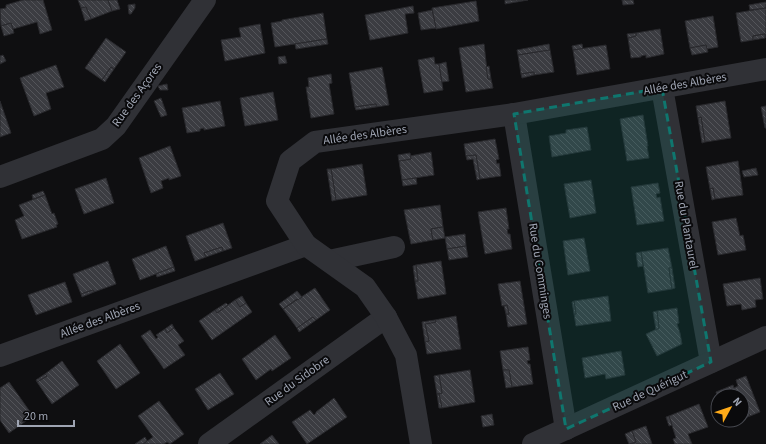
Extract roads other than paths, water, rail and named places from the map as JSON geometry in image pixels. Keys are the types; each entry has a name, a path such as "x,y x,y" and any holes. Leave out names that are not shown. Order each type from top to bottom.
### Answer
{"street":[{"name":"Rue des Açores","path":"0,177 102,139 116,126 205,0"},
{"name":"Allée des Albères","path":"0,356 306,245 277,201 290,161 315,142 514,114 766,69"},
{"name":"Rue du Plantaurel","path":"662,88 711,362"},
{"name":"Rue du Comminges","path":"514,114 566,429"},
{"path":"306,245 366,287 386,317 406,355 421,444"},
{"path":"329,261 394,247"},
{"name":"Rue du Sidobre","path":"209,444 386,317"},
{"name":"Rue de Quérigut","path":"533,444 766,337"}]}
